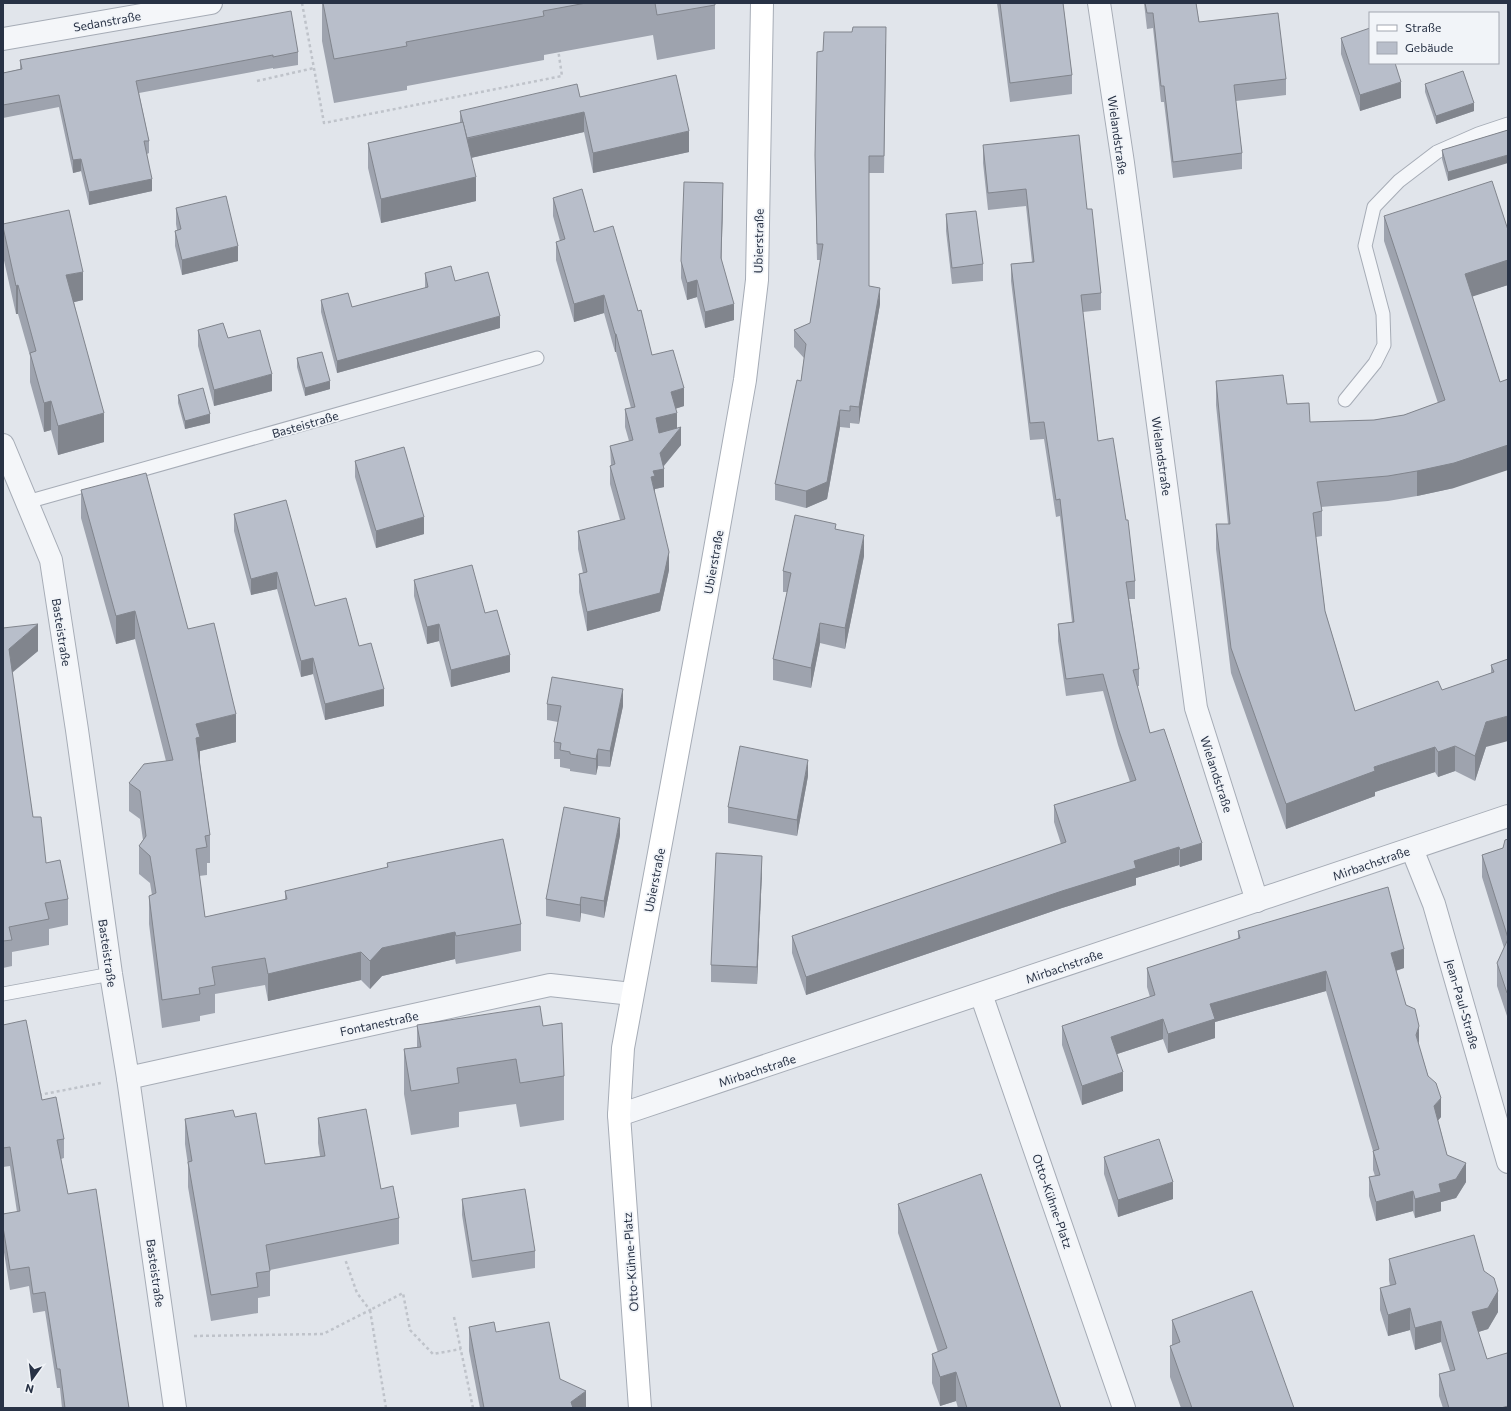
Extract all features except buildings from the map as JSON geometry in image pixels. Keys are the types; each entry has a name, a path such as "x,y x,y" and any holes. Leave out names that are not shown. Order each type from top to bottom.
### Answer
{"main road":[{"name":"Ubierstraße","path":"619,1115 623,1048 632,994 709,583 746,372 757,280 762,3"},
{"name":"Otto-Kühne-Platz","path":"619,1115 640,1408"}],"street":[{"name":"Sedanstraße","path":"3,39 212,3"},
{"name":"Wielandstraße","path":"1099,3 1125,178 1196,708 1257,901"},
{"name":"Basteistraße","path":"3,446 51,560 77,730 111,974 128,1078 175,1408"},
{"name":"Mirbachstraße","path":"619,1115 1508,816"},
{"name":"Jean-Paul-Straße","path":"1412,849 1434,904 1508,1162"},
{"name":"Fontanestraße","path":"128,1078 550,985 632,994"},
{"name":"Otto-Kühne-Platz","path":"981,994 1124,1408"}],"lane":[{"path":"1345,400 1375,363 1384,345 1383,314 1365,246 1374,207 1399,181 1437,152 1478,134 1508,124"},
{"name":"Basteistraße","path":"27,502 537,358"},
{"path":"3,994 111,974"}],"path":[{"path":"302,3 324,123 562,76 557,47"},
{"path":"257,81 314,68"},
{"path":"34,1096 128,1078"},
{"path":"345,1259 357,1293 370,1310 386,1408"},
{"path":"165,1338 218,1334 323,1334 403,1293 410,1330 433,1354 461,1349"},
{"path":"454,1317 473,1408"}]}
